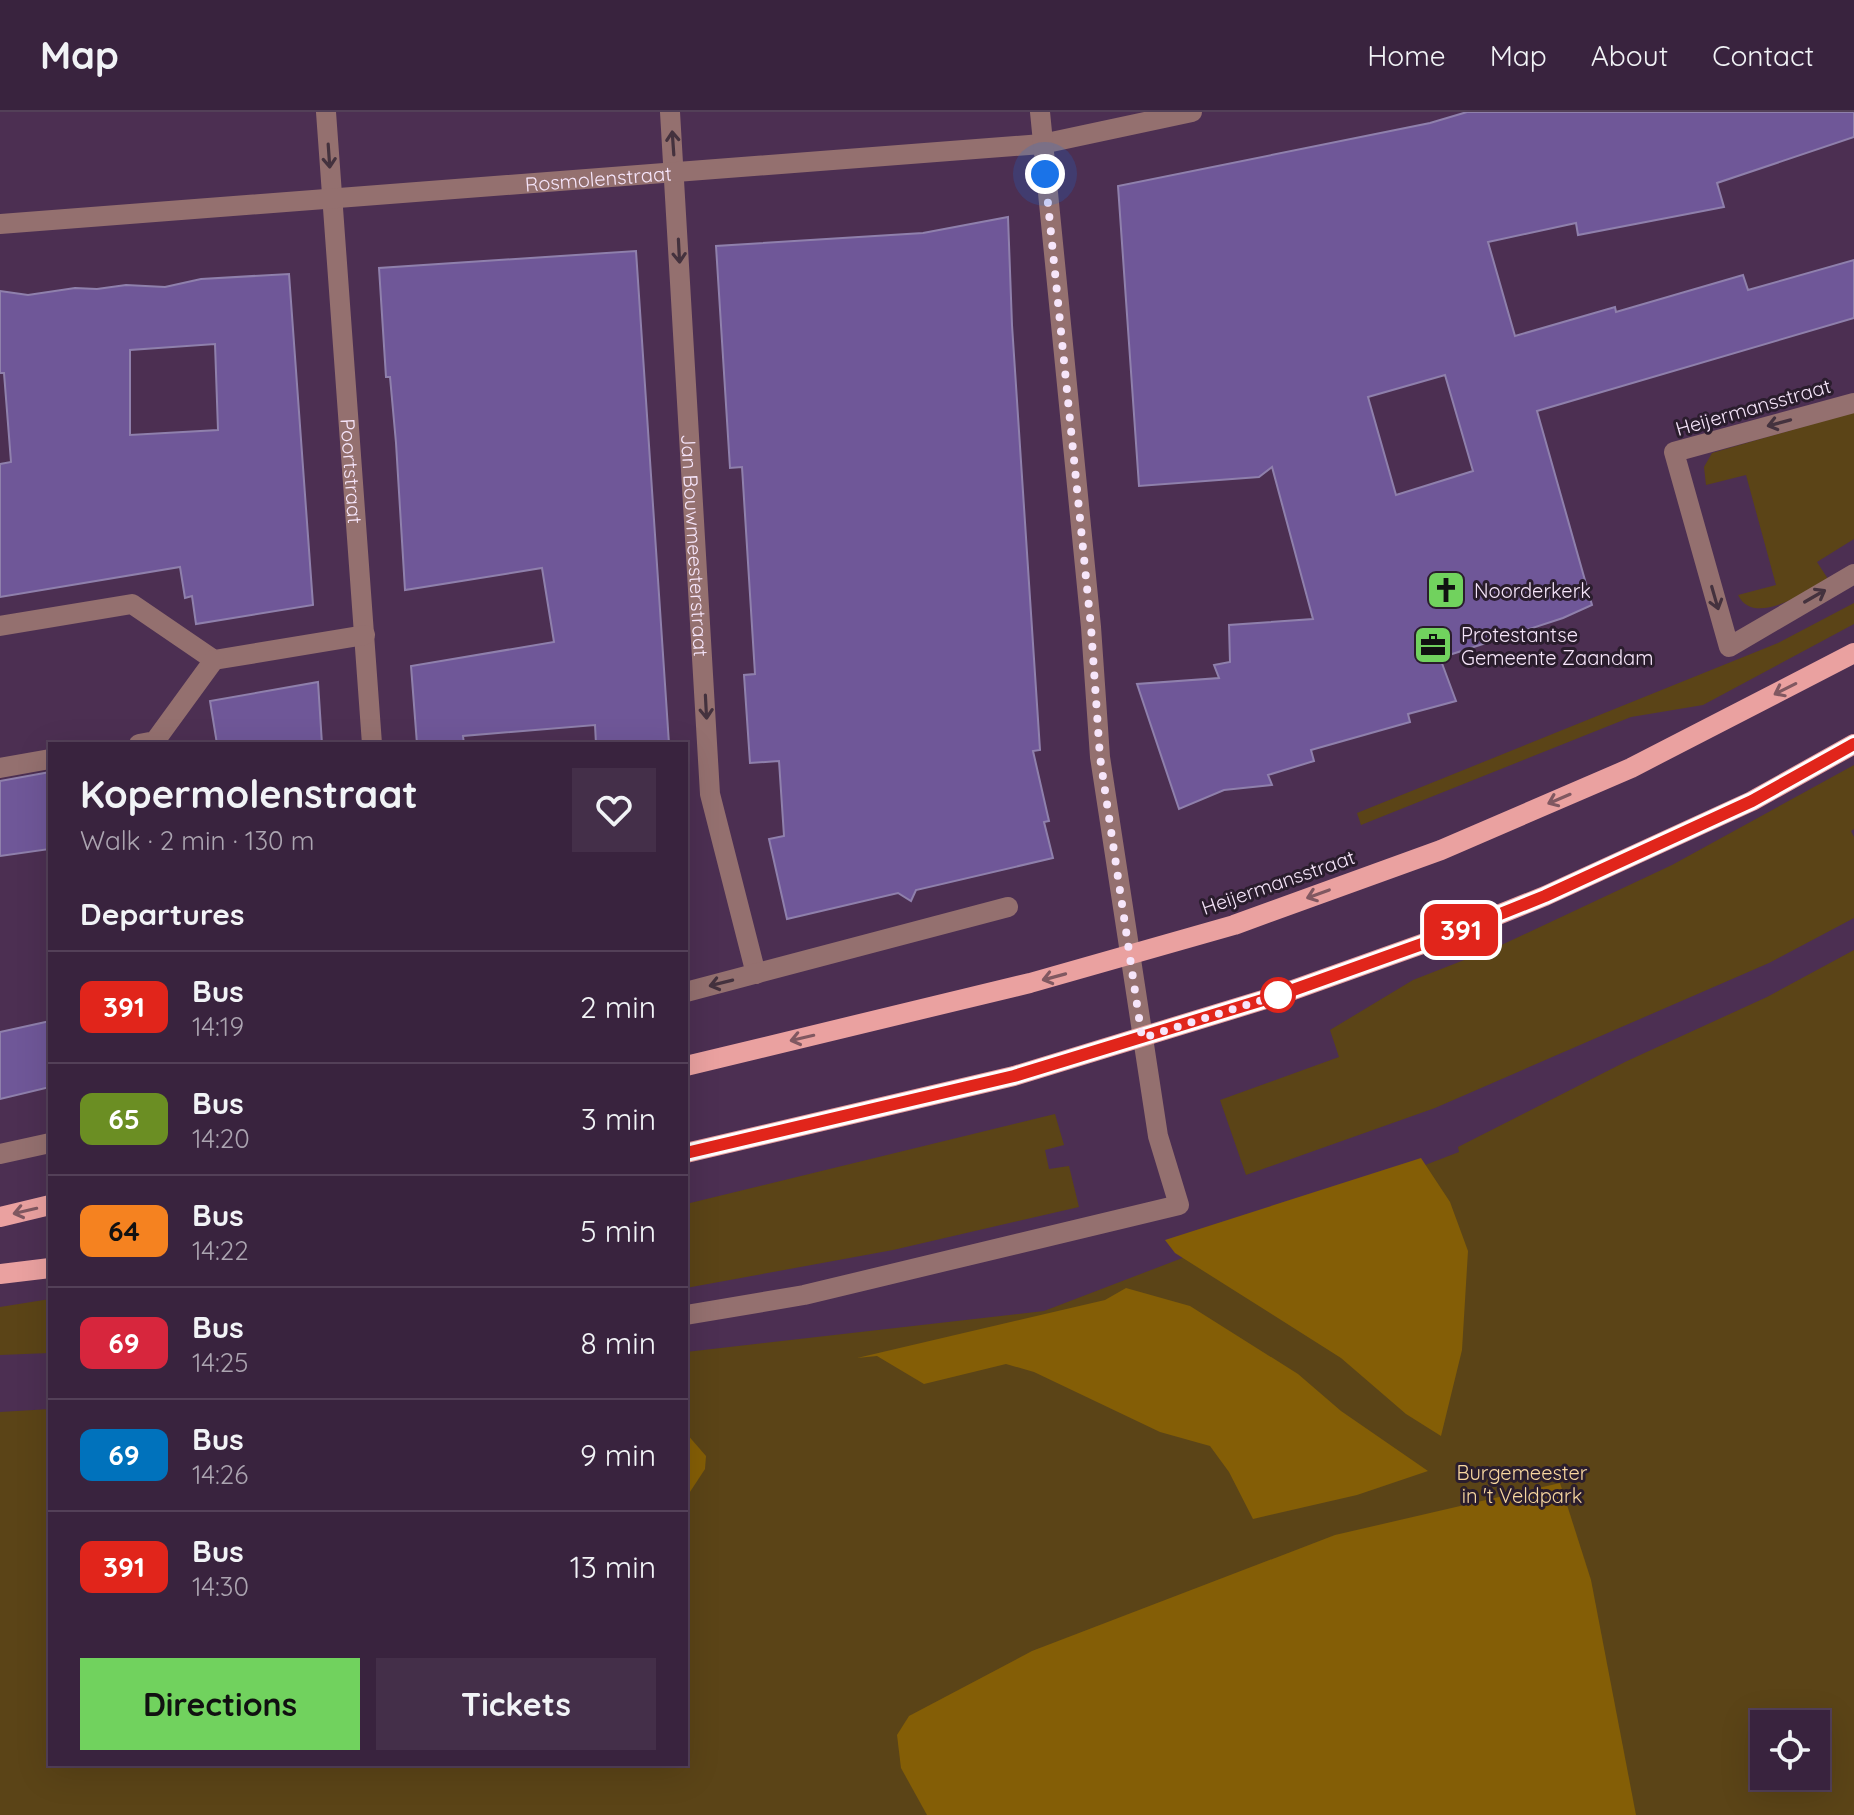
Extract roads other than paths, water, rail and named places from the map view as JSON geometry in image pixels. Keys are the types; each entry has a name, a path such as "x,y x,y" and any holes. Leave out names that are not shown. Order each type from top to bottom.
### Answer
{"main road":[{"name":"Heijermansstraat","path":"688,1066 1016,987 1234,925 1441,850 1631,768 1854,653"},
{"path":"688,1153 1014,1076 1279,995 1453,933 1545,896 1752,801 1854,744"},
{"path":"0,1217 48,1205"},
{"path":"0,1274 48,1268"}],"street":[{"name":"Poortstraat","path":"326,112 372,742"},
{"name":"Jan Bouwmeesterstraat","path":"670,112 710,794 756,974"},
{"path":"688,1315 804,1295 1179,1205 1158,1136 1100,757 1091,627 1040,112"},
{"name":"Rosmolenstraat","path":"0,224 1042,144 1192,112"},
{"name":"Heijermansstraat","path":"1854,403 1674,452 1729,647 1854,574"},
{"path":"0,626 132,604 214,660 365,635"},
{"path":"150,742 155,741 214,660"},
{"path":"0,768 48,759"},
{"path":"688,991 1008,907"},
{"path":"0,1154 48,1143"}],"place":[{"name":"Noorderkerk","path":"1446,590"},
{"name":"Protestantse Gemeente Zaandam","path":"1433,645"}],"park label":[{"name":"Burgemeester in 't Veldpark","path":"1522,1484"}]}
